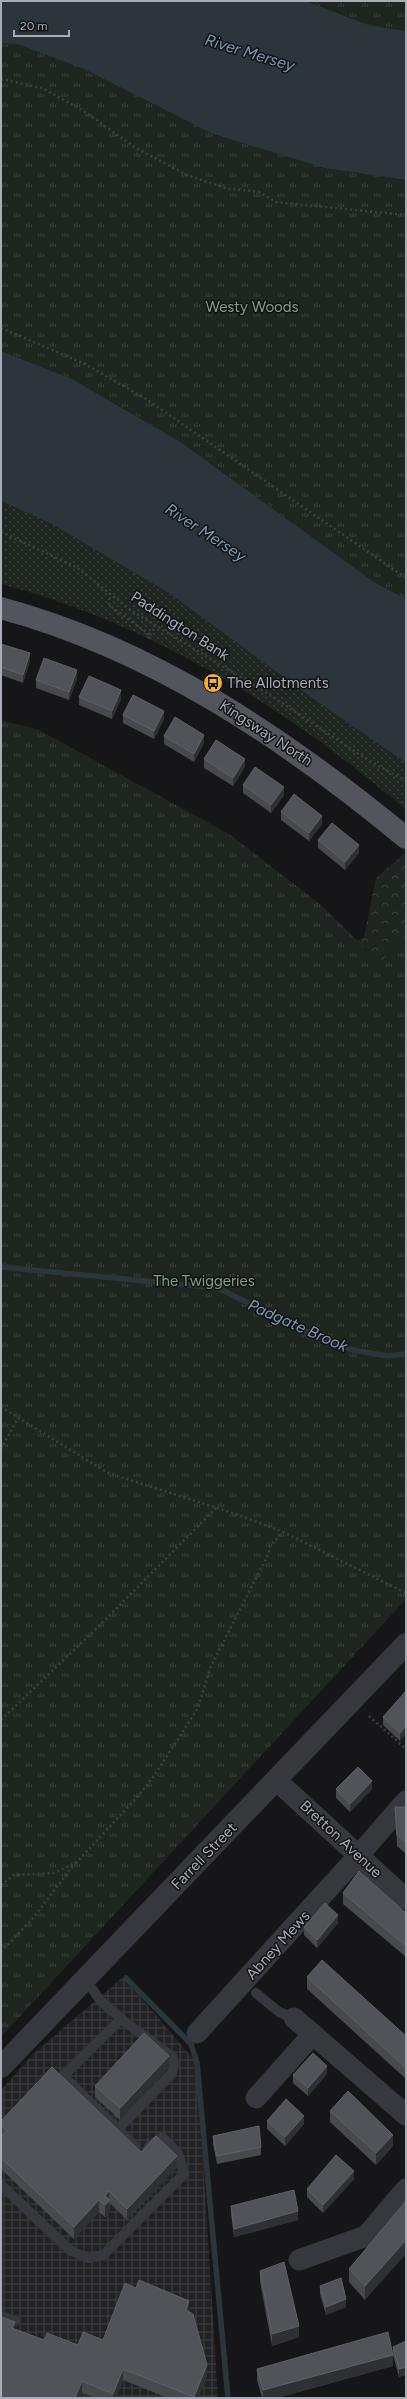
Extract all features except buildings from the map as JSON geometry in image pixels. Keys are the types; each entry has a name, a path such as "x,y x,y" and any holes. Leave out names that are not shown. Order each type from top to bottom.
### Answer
{"main road":[{"name":"Kingsway North","path":"1,608 66,630 135,658 207,695 277,739 341,784 406,838"}],"street":[{"name":"Farrell Street","path":"1,2067 86,1980 406,1644"},
{"name":"Bretton Avenue","path":"276,1780 406,1899"},
{"name":"Abney Mews","path":"197,2033 406,1801"},
{"path":"294,2018 406,2115"},
{"path":"256,2098 313,2034"},
{"path":"299,2260 366,2236 406,2189"}],"lane":[{"path":"86,1980 100,2000 121,2019 173,2057 174,2066 172,2073 118,2129"},
{"path":"256,1993 279,2012 294,2018"},
{"path":"1,2185 71,2251 88,2258 103,2255 184,2174 178,2153 162,2137 141,2152 63,2076 121,2019"},
{"path":"1,2316 15,2321"}],"path":[{"path":"1,79 42,88 82,110 136,148 187,175 219,186 259,192 276,202 406,215"},
{"path":"1,328 85,364 146,399 406,578"},
{"name":"Paddington Bank","path":"1,532 76,567 132,611 273,697 366,758 406,781"},
{"path":"110,593 109,604 150,635"},
{"path":"147,639 156,625"},
{"path":"1,1407 108,1473 217,1507 283,1532 406,1593"},
{"path":"1,1449 18,1418"},
{"path":"1,1720 100,1625 217,1507"},
{"path":"1,1952 34,1917 77,1862 149,1782 198,1708 210,1668 269,1553 270,1546 283,1532"},
{"path":"369,1716 406,1749"},
{"path":"1,1885 14,1875 54,1873 77,1862"}],"shaded area":[{"path":"123,1977 197,2063 218,2398 1,2398 1,2090 33,2054"}],"green space":[{"path":"306,1 406,1 406,31 368,25"},
{"name":"Westy Woods","path":"1,43 17,44 84,69 213,134 324,168 406,180 406,599 374,582 182,443 72,379 1,351"},
{"path":"1,501 48,522 169,593 312,698 406,763 406,810 361,773 314,738 266,705 216,674 164,646 111,622 57,601 1,584"},
{"name":"The Twiggeries","path":"1,720 39,730 229,834 320,904 380,963 406,933 406,1599 1,2037"},
{"path":"404,854 406,856 406,973 399,976 347,947 364,937 376,878"}],"water":[{"name":"River Mersey","path":"1,1 306,1 368,25 406,31 406,180 324,168 213,134 84,69 17,44 1,43"},
{"name":"River Mersey","path":"1,351 72,379 182,443 374,582 406,599 406,763 312,698 169,593 48,522 1,501"}],"waterway":[{"name":"Padgate Brook","path":"1,1267 218,1288 294,1326 353,1350 387,1356 406,1354"},
{"path":"126,1978 191,2044 197,2063 228,2398"}],"place":[{"name":"The Allotments","path":"213,683"}]}
